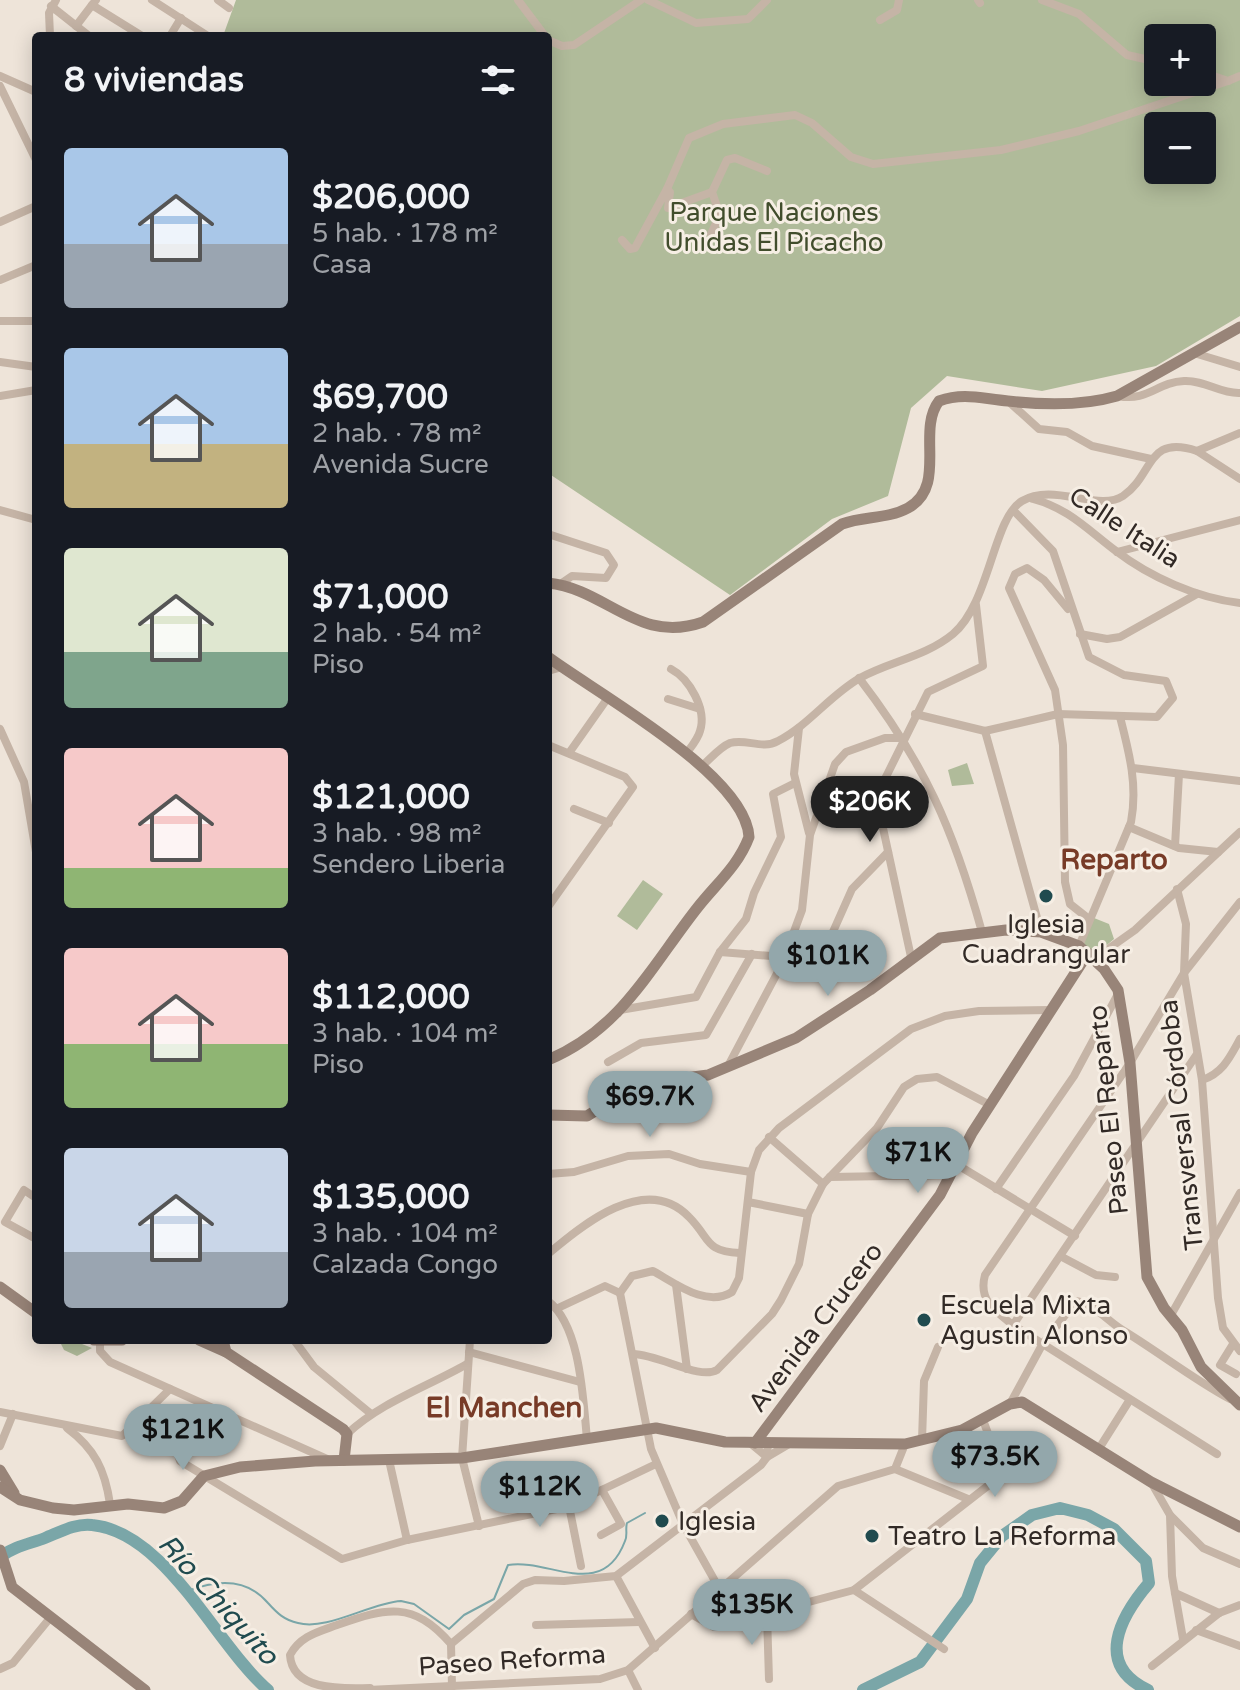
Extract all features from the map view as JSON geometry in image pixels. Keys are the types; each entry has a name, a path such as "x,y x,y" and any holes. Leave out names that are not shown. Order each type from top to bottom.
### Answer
{"street":[{"path":"152,0 197,32"},
{"path":"218,0 229,8"},
{"path":"518,0 542,32"},
{"path":"552,41 562,46 574,45 641,0"},
{"path":"648,0 696,23 748,19 767,0"},
{"path":"880,20 897,10 899,0"},
{"path":"1042,0 1079,14 1127,55 1144,59"},
{"path":"53,3 84,32"},
{"path":"50,32 53,3"},
{"path":"76,26 94,3 136,32"},
{"path":"172,32 181,18"},
{"path":"0,76 32,90"},
{"path":"622,240 630,249 635,248 667,189 689,138 723,124 795,115 812,123 851,157 873,164 1001,150 1066,135 1240,76"},
{"path":"1216,77 1228,81"},
{"path":"0,86 32,152"},
{"path":"667,189 670,192 668,208 712,192 730,159 767,171"},
{"path":"711,234 720,215 712,192"},
{"path":"0,222 32,206"},
{"path":"0,280 32,267"},
{"path":"0,321 32,321"},
{"path":"554,584 653,627 685,629 723,612 842,524 861,517 890,514 909,507 920,498 931,463 930,413 939,401 970,395 1008,401 1098,402 1117,396 1240,327"},
{"path":"1194,353 1240,367"},
{"path":"0,362 32,366"},
{"path":"1117,396 1143,397 1166,385 1184,381 1204,384 1228,394 1240,393"},
{"path":"0,396 32,391"},
{"path":"1008,401 1039,429 1067,432 1092,446 1151,459"},
{"path":"1197,451 1240,433"},
{"path":"702,766 730,743 774,744 799,728 859,678 938,645 967,620 976,605 1013,510 1029,497 1052,494 1116,500 1128,492 1151,459 1166,447 1197,451 1240,479"},
{"name":"Calle Italia","path":"1029,497 1054,504 1117,552 1197,594 1240,603"},
{"path":"0,510 32,519"},
{"path":"915,714 985,731 1058,714 1157,717 1173,698 1166,681 1124,675 1098,664 1083,648 1053,551 1013,510"},
{"path":"1117,552 1240,520"},
{"path":"552,535 606,553 614,565 606,578 572,576 554,584"},
{"path":"1074,617 1035,572 1027,568 1015,574 1009,588 1055,690 1063,745 1065,882 1070,904 1089,919"},
{"path":"1080,634 1107,639 1120,637 1197,594"},
{"path":"911,957 878,805 880,789 915,714 932,688 983,666 976,605"},
{"path":"552,660 702,766 741,807 749,837 732,869 699,906 647,981 620,1010 591,1034 552,1058"},
{"path":"552,670 562,667"},
{"path":"671,669 684,677 700,709 700,734 686,754"},
{"path":"859,678 925,774 965,869 982,932"},
{"path":"569,753 607,699"},
{"path":"668,699 700,709"},
{"path":"552,1115 587,1116 639,1084 688,1080 727,1068 796,1038 828,1020 940,938 982,932 1041,932 1087,953 1089,919 1129,827 1134,806 1133,768 1120,717"},
{"path":"799,728 795,783 810,835"},
{"path":"0,729 24,782 32,829"},
{"path":"985,731 1041,932"},
{"path":"727,1068 783,957 805,899 810,835 835,764 842,754 880,739 903,738"},
{"path":"552,747 632,782 633,787 552,901"},
{"path":"1133,768 1240,781"},
{"path":"1175,846 1179,774"},
{"path":"620,1010 693,1000 720,952 746,919 754,893 781,837 773,794 795,783"},
{"path":"574,809 609,823"},
{"path":"1129,827 1175,846 1218,852"},
{"name":"Avenida Crucero","path":"758,1443 940,1195 990,1105 1087,953 1135,930 1240,832"},
{"path":"720,952 797,958 827,939 852,889 888,852"},
{"name":"Transversal Córdoba","path":"1177,889 1186,924 1184,973 1202,1080 1223,1328 1236,1348 1220,1365 1236,1374"},
{"path":"1217,1454 1013,1325 986,1301 983,1283 1130,1063 1184,973 1240,902"},
{"name":"Paseo El Reparto","path":"1087,953 1118,994 1130,1063 1134,1148 1147,1277 1201,1367 1239,1404"},
{"path":"608,1062 641,1043 706,1035 752,954"},
{"path":"996,1189 1074,1076 1118,994"},
{"path":"720,1590 683,1524 656,1464 646,1429 620,1293 624,1284 641,1272 653,1271 676,1285 715,1298 724,1297 739,1278 751,1172 759,1150 769,1137 911,1029 945,1016 979,1011 1050,1010"},
{"path":"1202,1080 1225,1066 1240,1039"},
{"path":"1013,1325 1198,1054"},
{"path":"633,1354 666,1359 708,1375 717,1370 772,1314 799,1264 808,1214 826,1180 877,1128 904,1087 917,1079 937,1077 990,1105"},
{"path":"769,1137 826,1180 953,1170 996,1189 1075,1236"},
{"path":"552,1174 574,1172 628,1156 669,1154 700,1164 751,1172"},
{"path":"32,1195 24,1190 5,1222 32,1237"},
{"path":"1171,1315 1213,1237 1240,1196"},
{"path":"552,1251 592,1218 618,1206 659,1201 688,1215 711,1247 721,1252 740,1253"},
{"path":"748,1202 808,1214"},
{"path":"1062,1257 1096,1275 1115,1277"},
{"path":"676,1285 687,1369"},
{"path":"558,1308 605,1286 620,1293"},
{"path":"0,1287 32,1310"},
{"path":"1010,1404 1042,1345 1076,1301 1090,1306 1195,1380 1239,1404"},
{"path":"552,1304 558,1308 577,1357 587,1439"},
{"path":"98,1344 110,1362 330,1460"},
{"path":"297,1344 314,1367 370,1413"},
{"path":"470,1344 462,1458 479,1526"},
{"path":"224,1346 337,1423 347,1434"},
{"path":"922,1440 924,1381 938,1347"},
{"path":"469,1352 580,1382"},
{"path":"344,1460 347,1434 370,1413 418,1392 467,1364"},
{"path":"0,1412 122,1436 170,1389"},
{"path":"1100,1447 1129,1401"},
{"path":"0,1487 20,1500 65,1509 110,1504 164,1508 174,1505 204,1476 240,1467 330,1460 462,1458 646,1429 758,1443 905,1444 962,1430 1010,1404 1029,1403 1151,1482 1240,1527"},
{"path":"0,1446 13,1414"},
{"path":"691,1614 714,1627 854,1590 1003,1474 983,1420"},
{"path":"67,1427 92,1449 100,1462 110,1504"},
{"path":"758,1443 767,1457"},
{"path":"758,1443 767,1457"},
{"path":"452,1687 451,1644 523,1584 535,1580 564,1581 616,1576 767,1457 789,1444"},
{"path":"905,1444 895,1469 968,1499"},
{"path":"177,1452 180,1461 342,1559 407,1540 569,1506 656,1464"},
{"path":"389,1460 407,1540"},
{"name":"Paseo Reforma","path":"451,1644 426,1620 382,1609 307,1636 290,1655 294,1675 301,1683 320,1690 600,1679 628,1670 838,1486 895,1469"},
{"path":"0,1470 20,1500"},
{"path":"1151,1482 1170,1515 1194,1542 1240,1564"},
{"path":"601,1535 621,1524 602,1490"},
{"path":"569,1506 581,1566"},
{"path":"1170,1515 1175,1593 1183,1639"},
{"path":"0,1550 12,1587 137,1685 155,1690"},
{"path":"616,1576 655,1648"},
{"path":"854,1590 944,1649"},
{"path":"1175,1593 1219,1613"},
{"path":"1152,1666 1219,1613 1240,1605"},
{"path":"767,1615 769,1679"},
{"path":"0,1669 13,1663 50,1618"},
{"path":"536,1625 639,1622"},
{"path":"1196,1630 1240,1646"},
{"path":"628,1670 638,1690"},
{"path":"121,1690 137,1685"}],"green space":[{"name":"Parque Naciones Unidas El Picacho","path":"236,0 1240,0 1240,316 1156,366 1042,391 947,376 911,408 888,496 832,519 730,595 552,476 552,32 224,32"},
{"path":"967,763 974,784 952,786 948,770"},
{"path":"643,880 663,894 637,930 617,916"},
{"path":"1094,918 1109,924 1114,939 1095,955 1082,944"},
{"path":"61,1344 82,1344 92,1348 77,1356 64,1350"}],"waterway":[{"name":"Río Chiquito","path":"863,1690 920,1662 967,1599 980,1563 1002,1536 1032,1515 1060,1508 1088,1515 1114,1529 1146,1561 1149,1583 1122,1625 1117,1654 1121,1668 1131,1680 1148,1690"},
{"path":"188,1591 220,1583 240,1585 259,1595 285,1618 309,1624 335,1620 401,1601 414,1604 449,1629 464,1615 494,1599 508,1565 524,1564 589,1574 603,1570 615,1559 625,1541 627,1523 645,1513"},
{"name":"Río Chiquito","path":"0,1557 80,1525 119,1532 143,1547 166,1568 248,1670 268,1690"}],"place":[{"name":"Iglesia Cuadrangular","path":"1046,896"},
{"name":"Escuela Mixta Agustin Alonso","path":"924,1320"},
{"name":"Iglesia","path":"662,1521"},
{"name":"Teatro La Reforma","path":"872,1536"}],"district":[{"name":"Reparto","path":"1114,859"},
{"name":"El Manchen","path":"504,1407"}]}
